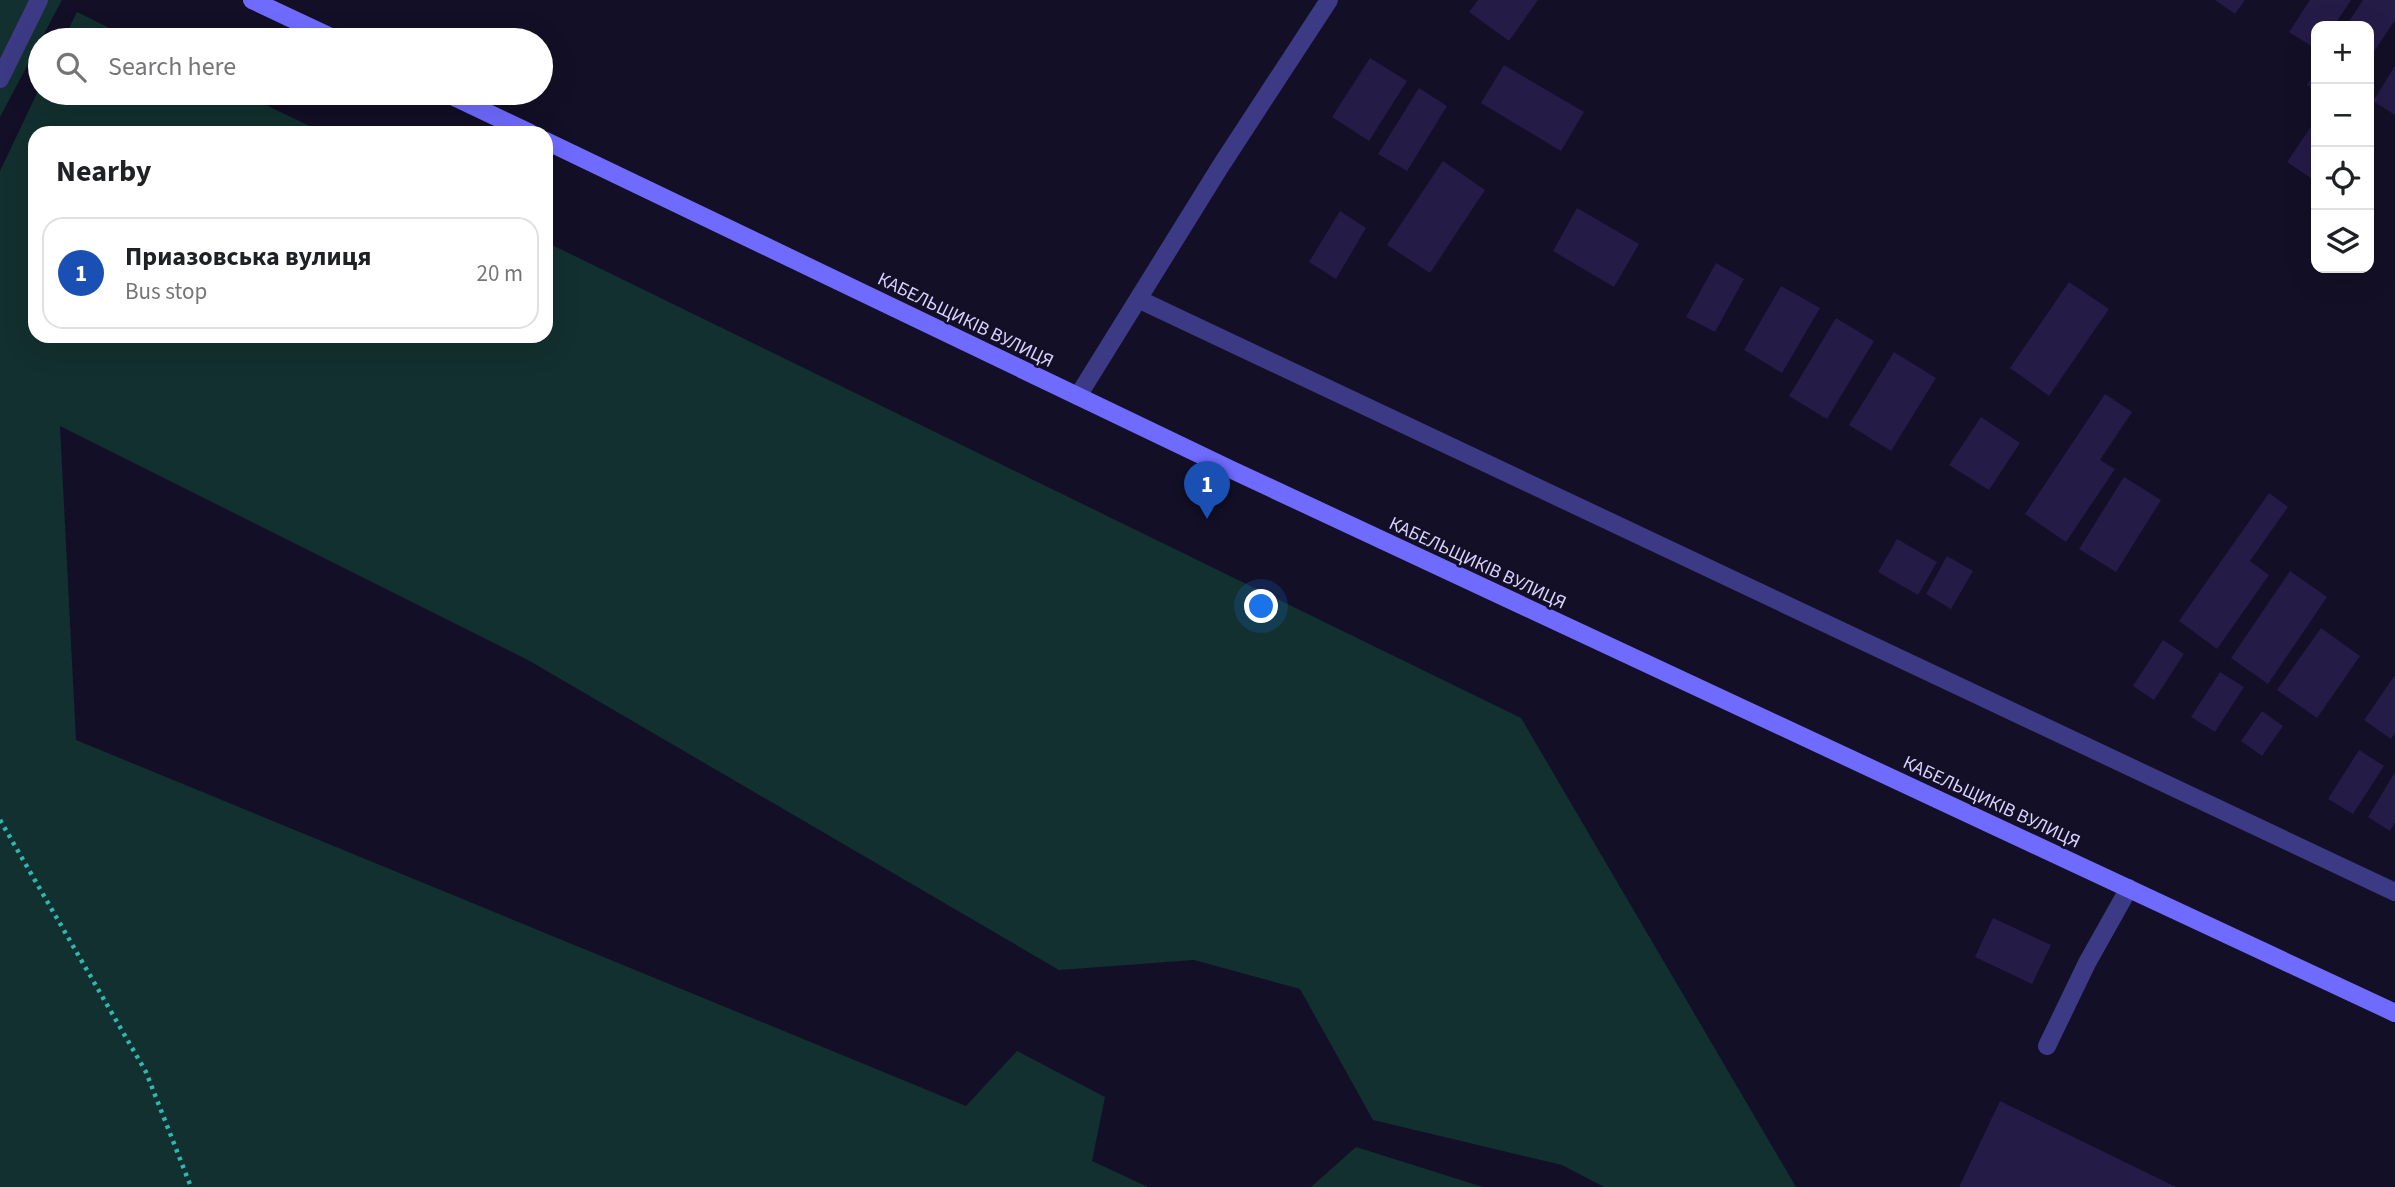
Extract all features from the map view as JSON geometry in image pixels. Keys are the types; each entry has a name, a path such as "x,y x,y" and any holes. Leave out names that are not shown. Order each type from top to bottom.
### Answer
{"street":[{"path":"0,79 39,0"},
{"path":"253,0 312,28"},
{"path":"1078,396 1329,0"},
{"path":"471,105 515,126"},
{"name":"КАБЕЛЬЩИКІВ ВУЛИЦЯ","path":"553,144 1244,476 2395,1013"},
{"path":"1138,299 2395,892"},
{"path":"2047,1046 2087,963 2129,888"}],"path":[{"path":"0,820 146,1072 191,1187"}],"green space":[{"path":"0,0 62,0 47,28 28,28 28,64 0,117"},
{"path":"77,12 110,28 69,28"},
{"path":"31,105 266,105 309,126 28,126 28,343 553,343 553,245 1521,718 1796,1187 1604,1187 1562,1165 1373,1120 1300,989 1194,960 1059,970 528,660 60,426 76,740 966,1106 1017,1051 1105,1097 1092,1161 1148,1187 0,1187 0,171"},
{"path":"1356,1147 1483,1187 1311,1187"}],"building":[{"path":"1478,0 1538,0 1509,41 1469,12"},
{"path":"2215,0 2245,0 2235,14"},
{"path":"2310,0 2351,0 2337,21 2311,21 2311,46 2289,32"},
{"path":"2363,0 2395,0 2395,20 2374,52 2374,21 2349,21"},
{"path":"1370,58 1407,81 1369,141 1332,117"},
{"path":"1504,65 1584,112 1561,151 1481,103"},
{"path":"2395,66 2395,115 2374,99"},
{"path":"1419,88 1447,106 1407,171 1378,154"},
{"path":"2311,126 2311,178 2287,162"},
{"path":"1443,161 1485,190 1430,273 1387,245"},
{"path":"1577,208 1639,244 1614,287 1553,251"},
{"path":"1340,211 1366,228 1336,279 1309,262"},
{"path":"1716,263 1744,279 1715,332 1686,317"},
{"path":"2069,282 2109,309 2049,396 2010,368"},
{"path":"1781,286 1820,308 1782,373 1744,350"},
{"path":"1836,318 1874,341 1827,419 1789,396"},
{"path":"1894,352 1936,378 1891,451 1849,425"},
{"path":"2105,394 2132,412 2100,460 2115,469 2066,542 2025,514"},
{"path":"1981,417 2020,443 1989,490 1949,465"},
{"path":"2124,477 2161,500 2116,572 2079,549"},
{"path":"2269,493 2288,507 2250,561 2269,575 2217,649 2179,621"},
{"path":"1897,539 1937,562 1918,595 1878,572"},
{"path":"1947,556 1973,571 1951,609 1926,594"},
{"path":"2290,571 2327,597 2268,684 2231,658"},
{"path":"2321,628 2360,656 2317,718 2277,690"},
{"path":"2163,640 2184,654 2154,700 2133,686"},
{"path":"2220,672 2244,687 2215,732 2191,717"},
{"path":"2395,675 2395,733 2391,739 2364,720"},
{"path":"2262,711 2283,726 2262,756 2241,741"},
{"path":"2359,750 2384,766 2353,814 2328,799"},
{"path":"2395,772 2395,822 2390,831 2368,817"},
{"path":"1993,918 2051,945 2032,984 1975,957"},
{"path":"2000,1101 2176,1187 1959,1187"}],"place":[{"name":"Приазовська вулиця","path":"1207,519"}]}
